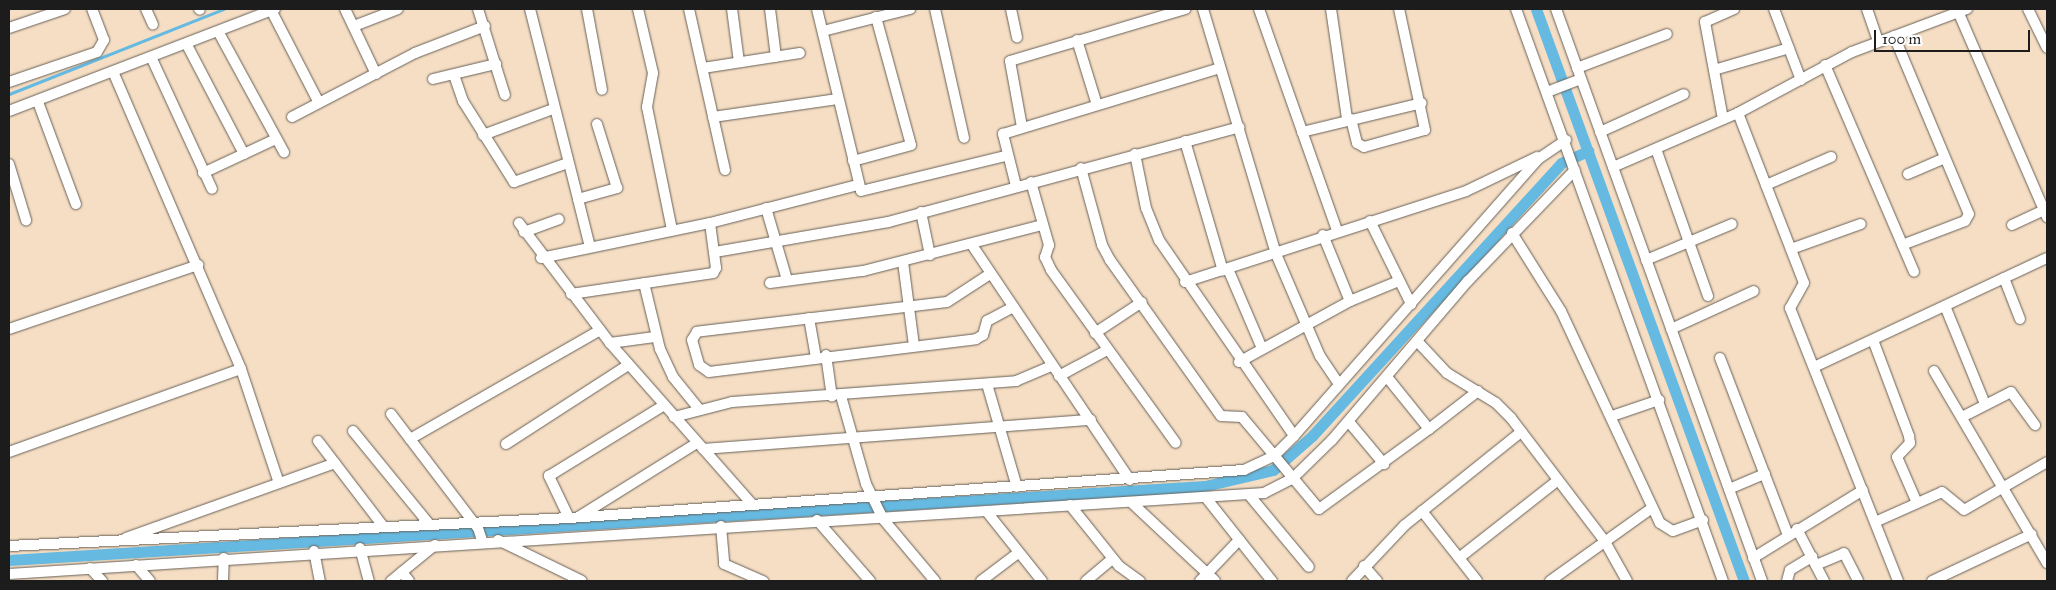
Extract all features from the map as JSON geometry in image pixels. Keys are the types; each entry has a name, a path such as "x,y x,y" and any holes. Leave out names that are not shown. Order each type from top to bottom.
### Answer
{"street":[{"path":"9,28 65,9"},
{"path":"9,82 97,52 104,40 92,9"},
{"path":"146,9 153,25"},
{"path":"345,9 376,74"},
{"path":"354,26 398,9"},
{"path":"478,9 485,26 505,95"},
{"path":"530,9 553,109 590,248"},
{"path":"587,9 602,90"},
{"path":"638,9 652,73 647,106 672,230"},
{"path":"689,9 725,170"},
{"path":"732,9 739,62"},
{"path":"770,9 776,57"},
{"path":"817,9 858,185 868,192 1006,156"},
{"path":"823,31 910,9"},
{"path":"935,9 964,138"},
{"path":"1011,9 1017,37"},
{"path":"1022,127 1010,61 1184,9"},
{"path":"1203,9 1276,254 1306,324 1339,384"},
{"path":"1259,9 1337,230"},
{"path":"1331,9 1349,119 1357,143 1364,147 1421,133 1427,124 1399,9"},
{"path":"1516,9 1551,91 1574,165 1703,520 1723,581"},
{"path":"1556,9 1762,581"},
{"path":"1723,119 1705,22 1711,12 1734,9"},
{"path":"1774,9 1801,80"},
{"path":"1867,9 1878,41"},
{"path":"2028,9 2047,48"},
{"path":"9,111 114,74 273,10 318,101"},
{"path":"1613,167 1738,113 1826,65 1878,41 1961,10 2046,213 2012,225"},
{"path":"853,161 911,145 876,17"},
{"path":"292,117 318,101 485,26"},
{"path":"219,32 284,152"},
{"path":"1577,68 1667,34"},
{"path":"1894,36 1968,218 1902,245"},
{"path":"1077,40 1097,105"},
{"path":"187,45 244,154"},
{"path":"1714,70 1789,48"},
{"path":"703,68 800,53"},
{"path":"152,59 212,189"},
{"path":"433,80 496,64"},
{"path":"1826,65 1914,272"},
{"path":"1016,186 1001,136 1022,127 1220,68"},
{"path":"114,74 242,369 278,480"},
{"path":"454,75 463,101 514,182 568,162"},
{"path":"1551,91 1581,79"},
{"path":"1600,132 1684,94"},
{"path":"713,117 838,98"},
{"path":"38,102 76,204"},
{"path":"1302,132 1349,119 1422,104"},
{"path":"483,135 553,109"},
{"path":"1738,113 1804,287 1789,304 1898,581"},
{"path":"578,199 617,188 597,124"},
{"path":"715,252 921,212 1239,127"},
{"path":"203,173 276,139"},
{"path":"1184,141 1226,270 1262,346"},
{"path":"1185,282 1276,254 1337,230 1466,191 1546,153 1568,145"},
{"path":"1656,149 1708,296"},
{"path":"9,574 314,551 435,545 478,531 574,517 1215,475 1244,470 1276,459 1339,384 1546,153"},
{"path":"1135,154 1151,224 1185,282 1239,362 1294,436"},
{"path":"1766,185 1831,157"},
{"path":"1908,174 1945,158"},
{"path":"9,164 26,220"},
{"path":"497,540 882,516 987,512 1250,496 1290,475 1349,422 1417,341 1574,165"},
{"path":"1081,168 1102,245 1221,416 1240,415 1276,459 1323,510 1478,392"},
{"path":"1031,182 1049,245 1047,262 1094,333 1176,443"},
{"path":"541,258 710,223 858,185"},
{"path":"766,208 787,280"},
{"path":"921,212 930,255"},
{"path":"559,219 521,228 541,258 628,365 752,504"},
{"path":"1370,221 1411,304"},
{"path":"571,294 713,273 715,252 710,223"},
{"path":"1646,260 1688,240 1732,224"},
{"path":"1791,249 1860,224"},
{"path":"770,283 903,262 1042,225"},
{"path":"1512,233 1560,311 1612,416 1652,508 1668,531 1703,520"},
{"path":"1323,235 1350,301"},
{"path":"972,245 1130,480"},
{"path":"1814,367 2047,258"},
{"path":"903,262 914,344"},
{"path":"9,330 198,265"},
{"path":"990,274 946,302 697,332 692,340 699,365 709,372 914,344 976,339 990,319 1012,307"},
{"path":"2004,278 2020,318"},
{"path":"1239,362 1262,346 1350,301 1399,280"},
{"path":"644,283 655,337 673,377 699,409"},
{"path":"1671,329 1754,291"},
{"path":"1094,333 1142,302"},
{"path":"1945,306 1986,404"},
{"path":"809,318 821,356 882,516 931,580"},
{"path":"410,439 600,330"},
{"path":"610,343 655,337"},
{"path":"1873,340 1910,440 1897,457 1916,503"},
{"path":"1417,341 1447,373 1496,403 1521,432 1604,540 1627,581"},
{"path":"1059,376 1107,350"},
{"path":"1720,358 1765,474 1792,532 1814,561 1824,581"},
{"path":"506,444 628,365"},
{"path":"674,417 732,402 836,396 1016,381 1052,366"},
{"path":"9,452 242,369"},
{"path":"1934,371 2004,489 2044,551 2047,563"},
{"path":"1387,377 1429,430"},
{"path":"987,384 1003,428 1017,487"},
{"path":"1962,418 2011,392 2035,425"},
{"path":"1612,416 1659,400"},
{"path":"574,517 549,476 664,406"},
{"path":"391,414 478,531"},
{"path":"574,517 700,446 853,439 1091,420"},
{"path":"1349,422 1384,464"},
{"path":"353,431 429,524"},
{"path":"1352,581 1364,566 1422,510 1521,432"},
{"path":"318,441 384,526"},
{"path":"1875,522 1916,503 1946,492 1960,511 2004,489 2047,462"},
{"path":"118,542 278,480 335,463"},
{"path":"1729,489 1765,474"},
{"path":"1459,558 1558,480"},
{"path":"1753,558 1792,532 1863,490"},
{"path":"1250,496 1309,567"},
{"path":"1207,499 1272,581"},
{"path":"1131,502 1203,577 1215,581"},
{"path":"1070,506 1112,559 1140,581"},
{"path":"1550,581 1604,540 1652,508"},
{"path":"1422,510 1478,581"},
{"path":"987,512 1042,581"},
{"path":"817,520 870,581"},
{"path":"9,546 118,542 429,524 478,531 582,581"},
{"path":"721,526 724,564 763,581"},
{"path":"1935,581 2032,534"},
{"path":"1203,577 1239,540"},
{"path":"391,581 435,545"},
{"path":"360,548 369,581"},
{"path":"314,551 320,581"},
{"path":"981,581 1018,553"},
{"path":"1787,581 1790,570 1844,553 1858,581"},
{"path":"223,581 224,558"},
{"path":"1086,581 1112,559"},
{"path":"136,565 150,581"},
{"path":"1364,566 1377,581"},
{"path":"90,568 102,581"},
{"path":"31,572 39,581"},
{"path":"402,572 409,581"}],"waterway":[{"path":"9,94 224,9"},
{"path":"1536,9 1744,581"},
{"path":"9,560 1205,486 1273,470 1312,436 1561,163 1588,151"}]}
